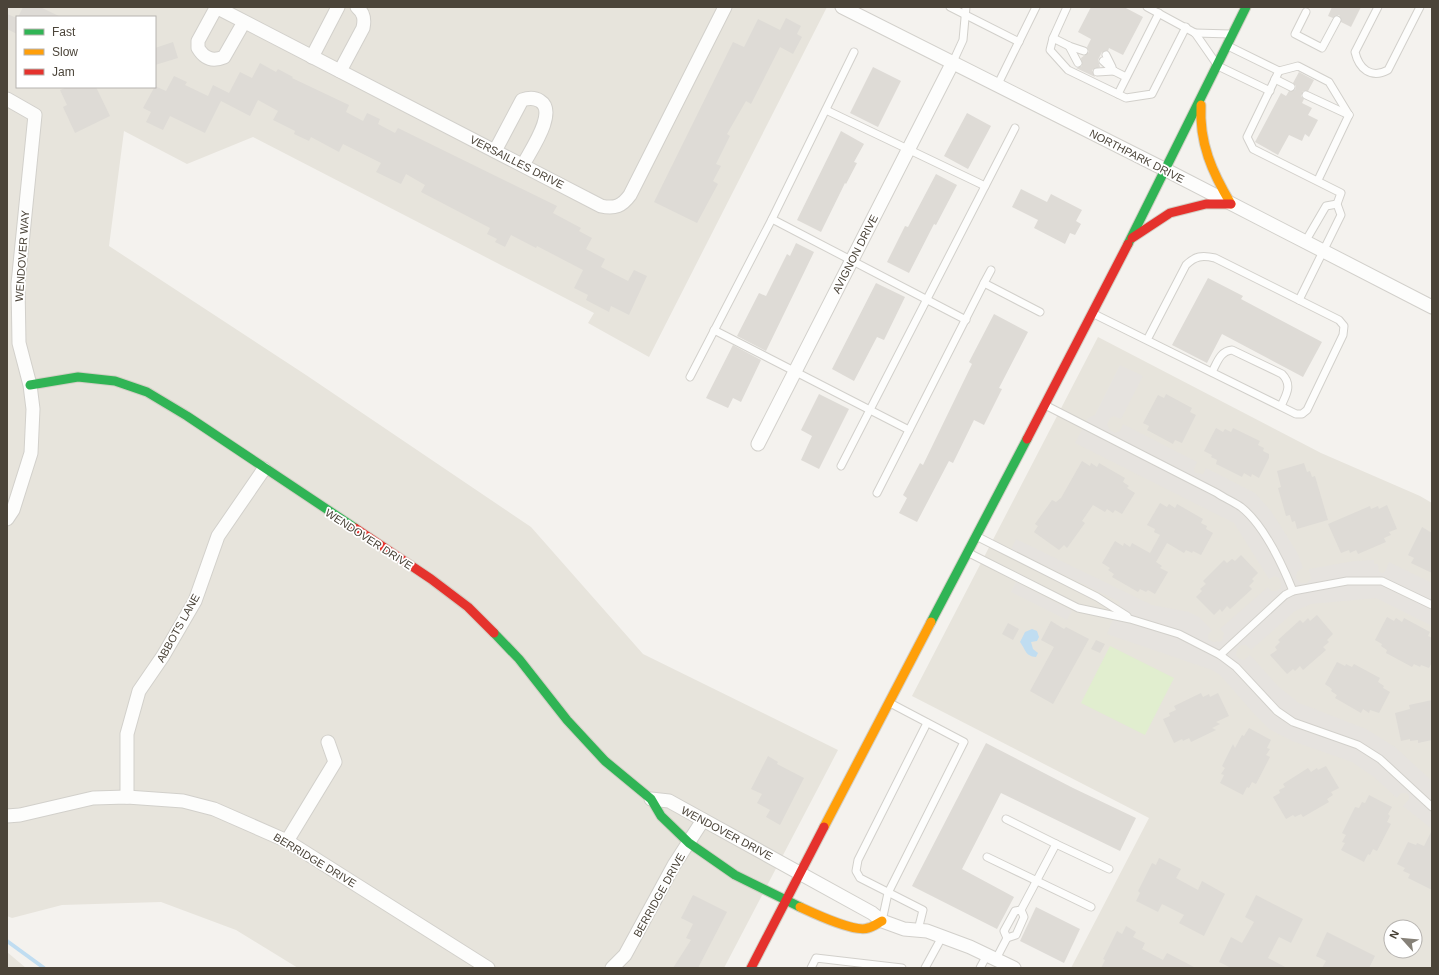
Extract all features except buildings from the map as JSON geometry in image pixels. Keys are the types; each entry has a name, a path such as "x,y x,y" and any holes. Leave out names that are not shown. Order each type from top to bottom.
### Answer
{"main road":[{"path":"751,968 802,873 967,552 1131,239 1202,99 1246,7"},
{"path":"1202,99 1200,126 1207,162 1232,204"},
{"path":"1131,239 1170,212 1206,204 1232,204"},
{"name":"WENDOVER DRIVE","path":"30,385 78,377 115,381 147,392 431,579 468,607 519,658 567,720 605,761 651,798 661,816 689,843 735,875 819,916 851,927 867,929 882,921"}],"street":[{"path":"216,7 198,41 198,48 207,58 218,60 224,57 244,22"},
{"name":"VERSAILLES DRIVE","path":"216,7 601,206 610,208 624,204 630,195 725,7"},
{"path":"312,57 338,7"},
{"path":"340,72 363,28 365,20 363,13 357,7"},
{"name":"NORTHPARK DRIVE","path":"842,7 1432,306"},
{"name":"AVIGNON DRIVE","path":"758,444 952,64"},
{"path":"495,151 522,100 533,98 540,100 545,105 547,111 546,121 523,165"},
{"name":"WENDOVER WAY","path":"7,99 35,115 12,283 19,342 30,385 34,409 31,453 13,510 7,519"},
{"name":"ABBOTS LANE","path":"127,797 127,734 139,691 164,656 195,600 218,536 264,469"},
{"path":"288,840 335,762 328,742"},
{"name":"BERRIDGE DRIVE","path":"7,816 27,814 93,798 127,797 183,801 214,809 288,840 488,968"},
{"name":"WENDOVER DRIVE","path":"651,798 669,802 703,820 802,873 872,913 882,921 904,929 918,930 942,937 1014,968"},
{"name":"BERRIDGE DRIVE","path":"612,968 625,955 674,865 703,820"}],"lane":[{"path":"950,7 1019,42"},
{"path":"952,64 964,40 966,7"},
{"path":"997,86 1036,7"},
{"path":"1068,7 1053,38 1050,50 1068,70 1126,98 1152,94 1186,28"},
{"path":"1147,7 1195,33 1218,66 1270,91"},
{"path":"1378,7 1355,52 1357,63 1362,68 1371,73 1380,74 1388,70 1420,7"},
{"path":"1306,12 1295,34 1322,48 1337,20"},
{"path":"1118,94 1159,13"},
{"path":"1195,33 1233,34"},
{"path":"1053,38 1069,46 1085,51"},
{"path":"1069,46 1078,63"},
{"path":"1228,46 1279,71 1298,66 1329,82 1349,115"},
{"path":"690,377 772,219 854,52"},
{"path":"1114,71 1101,64 1126,77"},
{"path":"1279,71 1247,137 1253,149 1318,180 1341,193 1337,204 1341,215 1299,300"},
{"path":"1275,80 1291,87"},
{"path":"1306,95 1349,115"},
{"path":"826,110 985,186"},
{"path":"1318,180 1349,115"},
{"path":"841,466 928,300 1015,128"},
{"path":"1305,242 1326,206 1337,204"},
{"path":"772,219 966,320"},
{"path":"1092,313 1296,414 1302,414 1307,410 1343,334 1344,326 1339,320 1215,258 1200,256 1192,259 1186,265 1147,340"},
{"path":"877,493 991,270"},
{"path":"984,283 1040,312"},
{"path":"714,330 909,430"},
{"path":"1212,372 1221,355 1227,350 1232,350 1261,364 1286,378 1288,388 1281,406"},
{"path":"1044,405 1241,507 1256,523 1282,564 1293,591"},
{"path":"976,536 1097,596 1130,619"},
{"path":"967,552 1078,608 1130,619 1179,634 1220,655 1236,667 1277,711 1293,722 1358,745 1380,759 1432,807"},
{"path":"1220,655 1285,595 1293,591 1346,581 1382,581 1432,605"},
{"path":"882,921 888,893 964,742 889,703"},
{"path":"918,930 924,910 860,878 856,871 858,860 927,723"},
{"path":"1006,819 1109,869"},
{"path":"1021,910 1056,844"},
{"path":"987,857 1091,907"},
{"path":"1007,938 1004,931 1015,911 1021,910"},
{"path":"980,968 1007,938 1016,935 1024,917 1021,910"},
{"path":"925,968 942,937"},
{"path":"811,968 816,958 902,968"}],"shaded area":[{"path":"7,7 827,7 649,357 588,323 594,313 253,137 187,164 124,131 109,246 306,375 531,527 643,654 838,750 724,968 298,968 236,930 161,902 62,905 12,918 7,916"},
{"path":"1098,337 1321,453 1420,496 1432,503 1432,968 1071,968 1149,818 912,696"},
{"path":"1120,365 1143,376 1121,419 1114,416 1110,418 1107,424 1110,430 1115,433 1120,431 1123,424 1197,462 1194,469 1195,473 1203,474 1206,468 1255,493 1271,511 1297,552 1303,568 1297,572 1296,578 1301,583 1307,583 1311,579 1309,569 1354,561 1374,560 1374,564 1378,564 1379,572 1383,573 1386,570 1389,562 1432,583 1432,626 1376,598 1311,604 1295,611 1251,650 1246,645 1241,645 1237,649 1236,655 1239,659 1244,660 1250,655 1278,686 1299,703 1366,729 1395,747 1432,781 1432,829 1403,806 1409,799 1409,795 1406,793 1401,793 1397,798 1374,777 1352,762 1292,741 1269,729 1220,675 1212,670 1107,634 1120,602 1011,549 1016,539 1152,605 1189,612 1199,617 1212,630 1208,635 1208,639 1213,642 1222,641 1224,633 1220,629 1268,587 1271,591 1280,589 1281,583 1279,578 1275,576 1269,579 1234,523 1075,443 1088,418 1095,415"},
{"path":"1016,582 1072,611 1067,620 1011,592"},
{"path":"7,952 26,968 7,968"}],"green space":[{"path":"1110,646 1174,678 1145,735 1081,703"}],"water":[{"path":"1032,629 1037,631 1039,637 1037,641 1031,642 1033,649 1038,653 1036,657 1028,654 1020,642 1025,632"}],"waterway":[{"path":"7,941 44,968"}],"traffic: fast":[{"path":"1128,244 1246,7"},
{"path":"30,385 78,377 115,381 147,392 187,416 355,528"},
{"path":"931,622 1027,439"},
{"path":"494,633 519,659 567,720 605,761 651,799 661,816 689,843 735,875 800,907"}],"traffic: slow":[{"path":"1201,105 1202,132 1208,157 1231,204"},
{"path":"824,827 931,622"},
{"path":"800,907 834,922 854,928 868,928 882,921"}],"traffic: jam":[{"path":"1132,238 1170,213 1206,204 1231,204"},
{"path":"1027,439 1128,244"},
{"path":"355,528 431,579 468,607 494,633"},
{"path":"751,968 824,827"}]}
